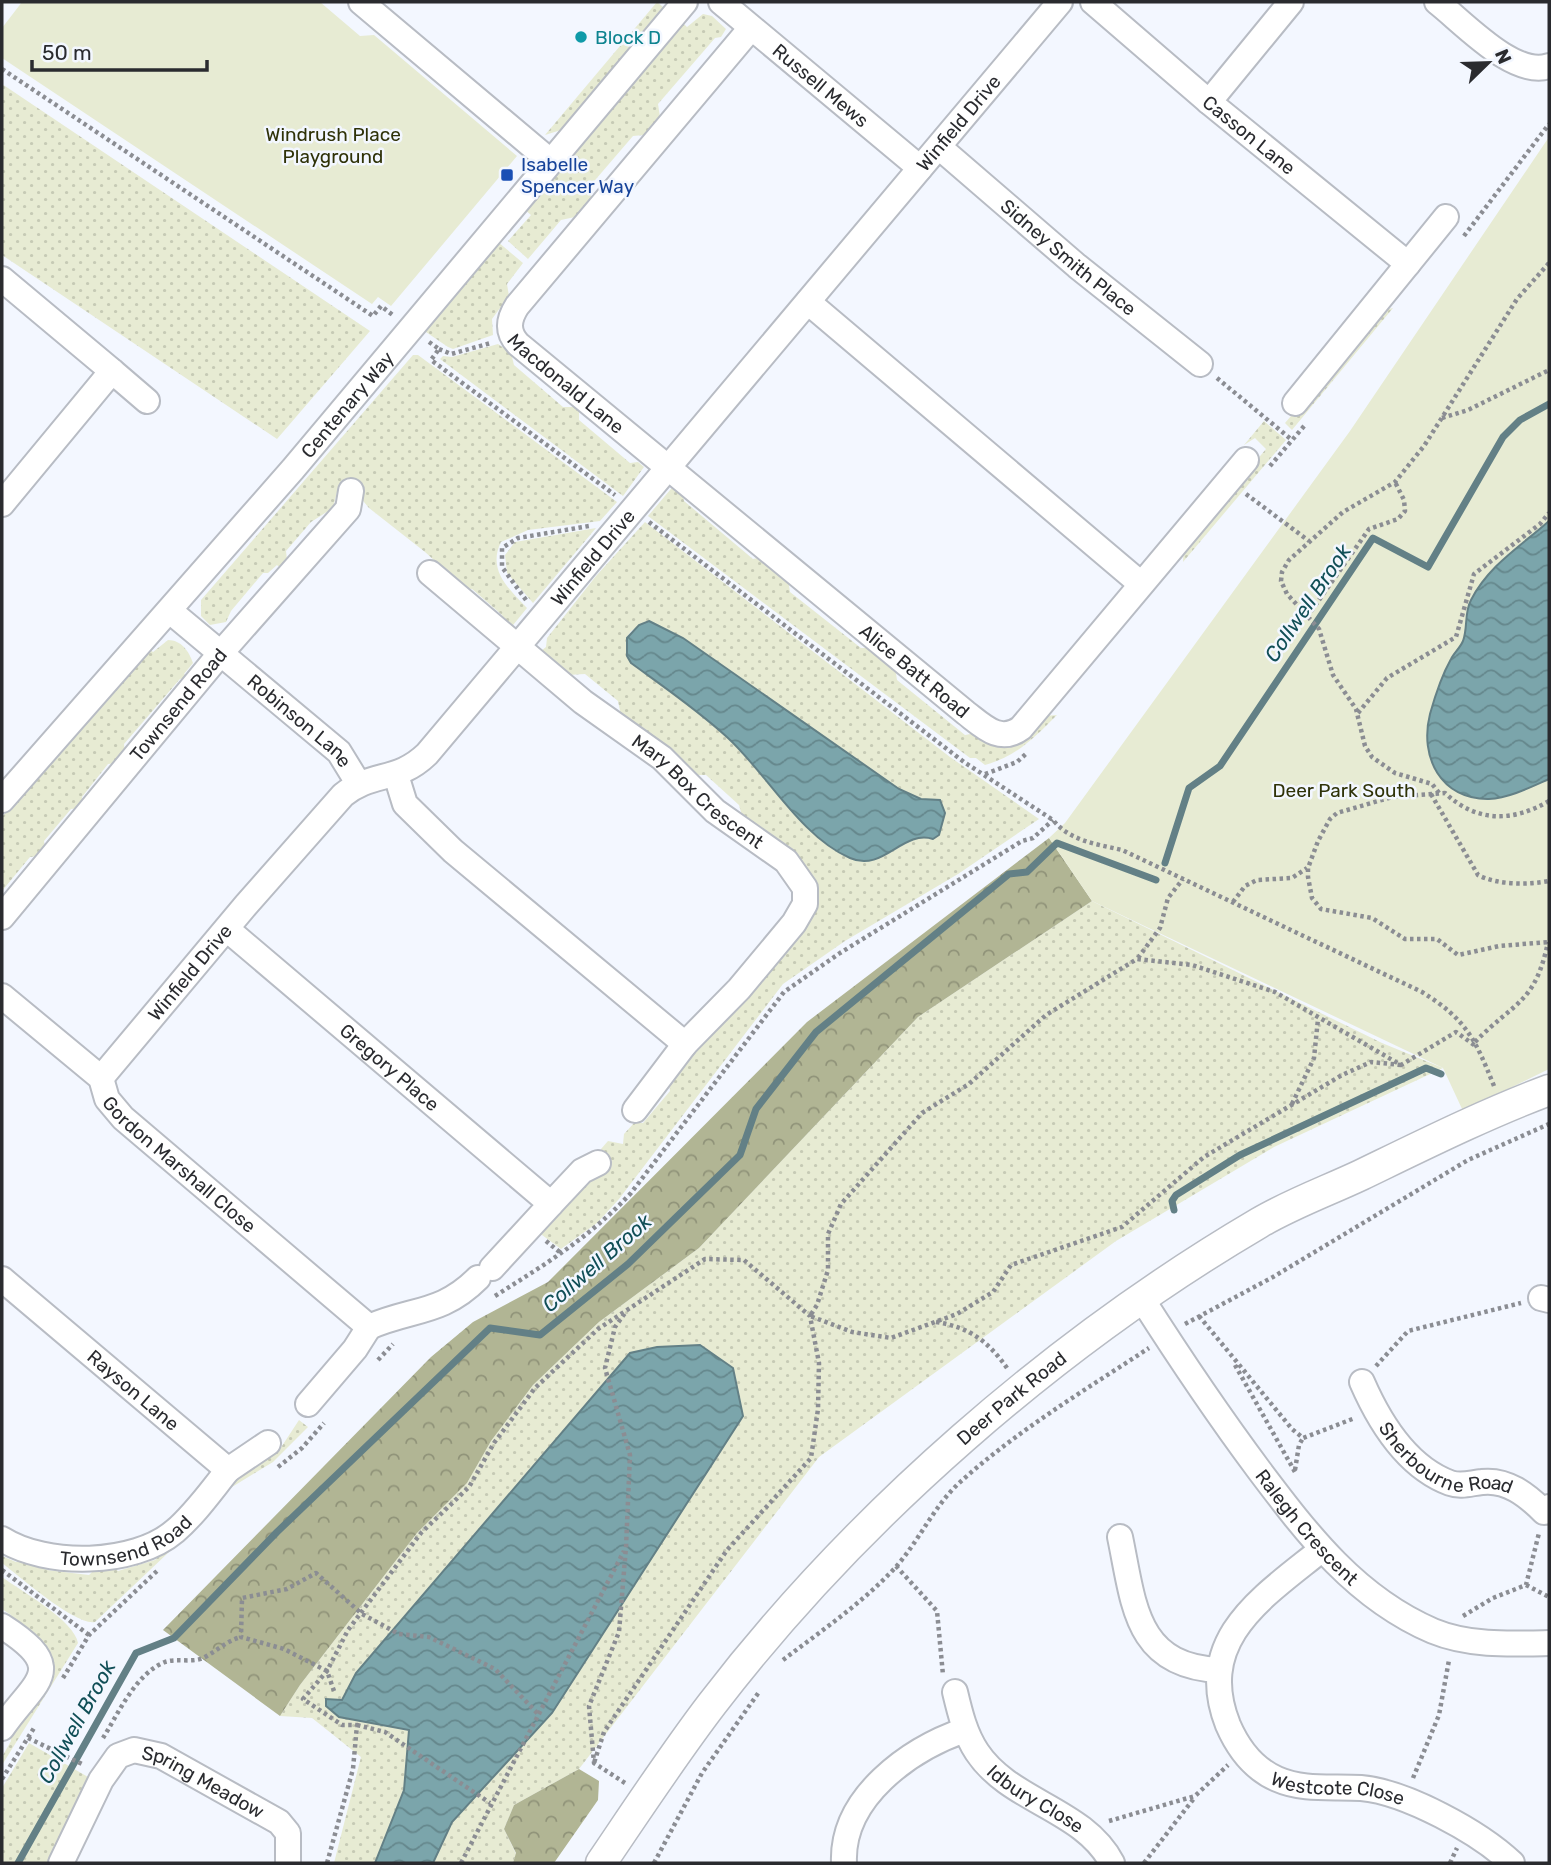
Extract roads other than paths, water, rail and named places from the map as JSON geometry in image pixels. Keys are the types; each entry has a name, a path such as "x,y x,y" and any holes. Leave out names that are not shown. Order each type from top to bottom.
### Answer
{"street":[{"path":"361,2 550,161"},
{"name":"Centenary Way","path":"2,800 170,611 685,2"},
{"name":"Russell Mews","path":"721,2 920,168"},
{"name":"Winfield Drive","path":"102,1079 326,813 358,783 396,775 415,765 426,754 1060,2"},
{"name":"Casson Lane","path":"1093,2 1209,102 1408,264"},
{"path":"1209,102 1291,2"},
{"path":"1437,2 1504,56 1523,67 1549,66"},
{"name":"Macdonald Lane","path":"670,467 512,337 509,322 517,306 751,28"},
{"name":"Sidney Smith Place","path":"939,146 1077,267 1200,364"},
{"path":"1302,411 1408,264 1446,217"},
{"path":"2,279 147,401"},
{"path":"808,302 1141,584"},
{"path":"2,504 112,371"},
{"name":"Alice Batt Road","path":"670,467 966,713 997,734 1013,734 1021,728 1141,584 1254,468"},
{"name":"Townsend Road","path":"2,917 220,654 348,509 351,491"},
{"name":"Mary Box Crescent","path":"430,573 612,724 662,758 715,811 786,861 805,888 805,904 794,923 739,989 685,1044 635,1110"},
{"name":"Robinson Lane","path":"170,611 338,752 358,783"},
{"path":"396,775 405,804 453,852 685,1044"},
{"name":"Gregory Place","path":"228,930 551,1204"},
{"name":"Gordon Marshall Close","path":"2,996 102,1079 107,1099 123,1118 369,1326"},
{"name":"Deer Park Road","path":"601,1863 712,1704 784,1618 879,1516 992,1412 1142,1299 1262,1221 1503,1107 1549,1090"},
{"path":"308,1404 355,1349 369,1326 393,1316 434,1309 463,1293 582,1171 598,1163"},
{"name":"Rayson Lane","path":"2,1279 228,1470"},
{"name":"Ralegh Crescent","path":"1142,1299 1283,1501 1321,1550 1364,1590 1402,1616 1444,1634 1507,1644 1549,1643"},
{"name":"Sherbourne Road","path":"1362,1382 1374,1411 1408,1454 1430,1471 1450,1483 1464,1485 1495,1481 1529,1497 1546,1509"},
{"path":"228,1470 268,1443"},
{"name":"Townsend Road","path":"2,1539 10,1544 65,1558 103,1559 141,1550 175,1531 228,1470"},
{"path":"1120,1537 1141,1627 1152,1644 1163,1655 1181,1663 1199,1669 1219,1670"},
{"name":"Westcote Close","path":"1321,1550 1255,1605 1228,1637 1219,1670 1223,1712 1242,1750 1256,1767 1296,1785 1360,1788 1404,1798 1486,1843 1512,1863"},
{"path":"2,1626 31,1648 40,1666 38,1685 2,1728"},
{"name":"Idbury Close","path":"955,1692 965,1730 976,1752 999,1778 1082,1829 1112,1863"},
{"path":"844,1863 850,1828 860,1808 892,1770 918,1750 965,1730"},
{"name":"Spring Meadow","path":"61,1863 94,1773 118,1756 134,1750 161,1756 279,1822 288,1833 288,1863"}],"water":[{"path":"1549,521 1549,779 1504,797 1472,797 1446,784 1437,773 1428,746 1430,714 1445,672 1463,641 1469,605 1478,588 1496,566"},
{"path":"649,621 683,638 899,789 921,799 940,800 945,813 939,835 933,839 912,840 873,860 850,858 832,848 800,820 728,738 631,663 627,656 627,638 639,625"},
{"path":"700,1345 733,1368 743,1416 552,1713 452,1822 433,1863 375,1863 404,1790 409,1730 339,1717 326,1706 326,1699 342,1700 356,1673 630,1353 657,1347"}],"waterway":[{"name":"Collwell Brook","path":"1165,863 1189,788 1220,766 1373,538 1428,567 1503,437 1520,420 1549,404"},
{"name":"Collwell Brook","path":"18,1863 136,1653 174,1638 277,1532 490,1328 540,1335 628,1264 740,1155 756,1109 816,1032 1009,874 1027,872 1057,843 1156,880"},
{"path":"1174,1210 1172,1201 1176,1195 1240,1155 1426,1068 1441,1074"}],"place":[{"name":"Block D","path":"581,37"},
{"name":"Isabelle Spencer Way","path":"507,175"}],"park label":[{"name":"Windrush Place Playground","path":"333,145"},
{"name":"Deer Park South","path":"1344,790"}]}
